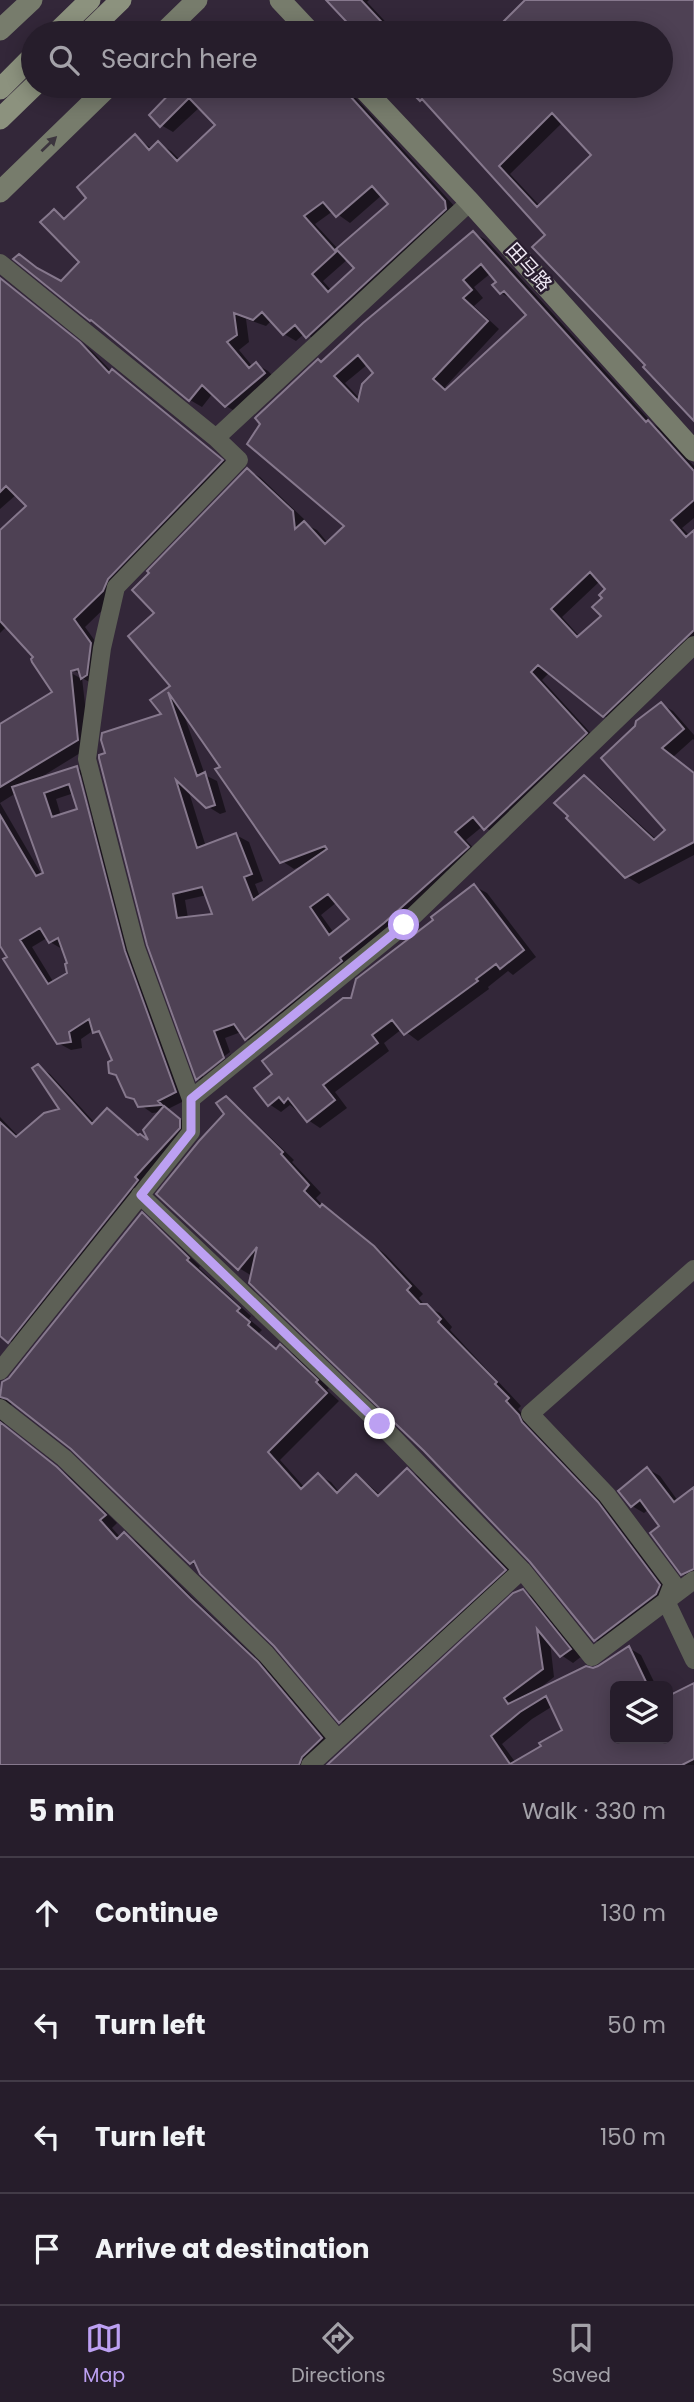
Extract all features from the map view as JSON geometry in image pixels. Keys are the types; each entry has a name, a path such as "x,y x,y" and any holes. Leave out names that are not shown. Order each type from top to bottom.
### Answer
{"main road":[{"path":"68,21 90,0"},
{"path":"99,21 121,0"},
{"path":"0,89 21,68"},
{"path":"0,119 22,98"}],"street":[{"path":"0,30 32,0"},
{"path":"175,21 197,0"},
{"path":"280,0 300,21"},
{"path":"0,192 97,98"},
{"name":"田马路","path":"372,98 470,202 694,451"},
{"path":"216,438 470,202"},
{"path":"0,263 216,438 239,460 116,587 102,648 87,759 136,948 191,1099 191,1132 3,1360"},
{"path":"191,1099 404,925 694,645"},
{"path":"141,1195 380,1424 522,1570 592,1657 694,1580"},
{"path":"694,1269 530,1414 607,1495 673,1583 666,1601 694,1660"},
{"path":"0,1408 64,1458 266,1654 338,1740"},
{"path":"310,1765 522,1570"}],"building":[{"path":"326,0 361,0 381,21 346,21"},
{"path":"525,0 694,0 694,421 643,367 645,365 532,247 545,235 422,99 420,101 417,98 673,98 673,21 504,21","holes":["552,113 591,155 537,207 499,166"]},
{"path":"165,98 189,98 160,127 149,115"},
{"path":"189,98 352,98 445,201 446,209 306,338 295,325 283,335 262,312 253,320 234,313 237,335 227,342 249,368 256,362 265,373 225,407 202,385 189,401 13,259 19,254 61,281 79,262 40,222 54,209 64,219 86,198 77,187 135,134 149,150 158,141 177,161 215,125","holes":["372,186 388,204 336,249 354,268 328,292 312,274 336,252 304,216 323,202 336,217"]},
{"path":"473,231 646,422 648,420 694,471 694,500 671,520 686,537 694,530 694,630 603,717 538,665 531,672 587,733 484,830 473,817 455,832 469,847 384,923 340,958 342,961 245,1040 234,1024 214,1031 224,1058 196,1080 147,945 99,758 99,755 105,753 102,733 161,714 150,700 170,686 128,636 154,613 132,590 149,573 147,571 247,468 293,511 295,529 304,521 325,544 344,526 247,444 260,424 255,418 318,359 321,362 363,323","holes":["481,264 496,282 492,285 500,294 504,291 526,315 445,390 433,379 488,321 463,298 472,290 463,280","358,355 373,373 362,384 358,401 334,376","590,572 605,589 599,595 602,598 592,607 601,616 577,637 551,609","168,692 220,767 215,769 280,863 325,846 327,849 253,900 244,877 252,874 236,833 197,848 176,780 206,808 215,805 205,772 197,776","202,887 212,914 177,918 173,894","328,894 349,919 329,935 310,907"]},
{"path":"0,278 80,342 109,373 112,369 223,460 108,579 103,591 74,619 91,643 87,675 81,679 78,669 71,671 78,740 0,787 0,724 52,692 32,662 33,657 0,621 0,530 26,506 6,486 0,492"},
{"path":"661,702 684,729 662,748 694,773 694,842 625,878 554,803 584,775 654,840 665,830 601,758 635,726 636,721"},
{"path":"77,766 125,951 176,1092 158,1101 162,1105 138,1107 134,1099 126,1097 116,1075 109,1073 108,1062 112,1060 99,1031 93,1033 89,1019 69,1032 71,1042 57,1044 3,959 7,957 0,946 0,815 36,876 43,873 12,787","holes":["69,784 77,809 52,817 44,793","40,928 49,943 58,938 67,963 67,973 48,984 20,940"]},
{"path":"474,884 524,950 500,969 496,964 476,979 478,981 404,1035 392,1020 372,1035 378,1043 323,1085 335,1100 307,1122 288,1098 284,1103 279,1097 268,1106 254,1088 272,1074 262,1061 343,998 351,998 356,979 433,920 431,917"},
{"path":"38,1064 92,1124 107,1108 138,1135 148,1140 143,1130 164,1106 180,1119 180,1128 135,1177 138,1180 8,1343 0,1336 0,1122 16,1137 44,1113 59,1109 32,1068"},
{"path":"226,1096 283,1152 281,1154 309,1185 304,1191 320,1207 322,1204 374,1246 411,1286 407,1290 420,1304 427,1304 441,1319 438,1322 497,1382 495,1384 509,1398 506,1401 522,1422 598,1502 660,1585 656,1594 594,1641 530,1562 424,1451 249,1283 257,1247 238,1270 156,1194 224,1114 216,1103"},
{"path":"142,1212 189,1258 187,1260 240,1308 237,1311 250,1322 248,1325 276,1349 280,1344 318,1380 316,1382 327,1393 268,1452 301,1489 318,1473 337,1493 356,1474 378,1496 407,1468 506,1570 339,1723 274,1646 200,1574 194,1561 190,1564 71,1449 7,1399 0,1397 2,1382 9,1378"},
{"path":"0,1422 57,1467 106,1515 100,1520 117,1539 124,1532 258,1662 322,1738 302,1757 299,1765 0,1765"},
{"path":"647,1467 674,1502 694,1487 694,1569 681,1575 650,1533 659,1526 640,1500 631,1507 618,1491"},
{"path":"523,1589 571,1649 560,1657 537,1629 543,1669 504,1698 508,1704 586,1666 598,1666 629,1646 646,1681 610,1681 610,1744 673,1744 673,1694 694,1683 694,1759 682,1765 327,1765 513,1593","holes":["546,1696 562,1730 539,1743 541,1746 510,1764 491,1736 520,1712"]}],"route":[{"path":"380,1424 141,1195 191,1132 191,1099 404,925"}]}
